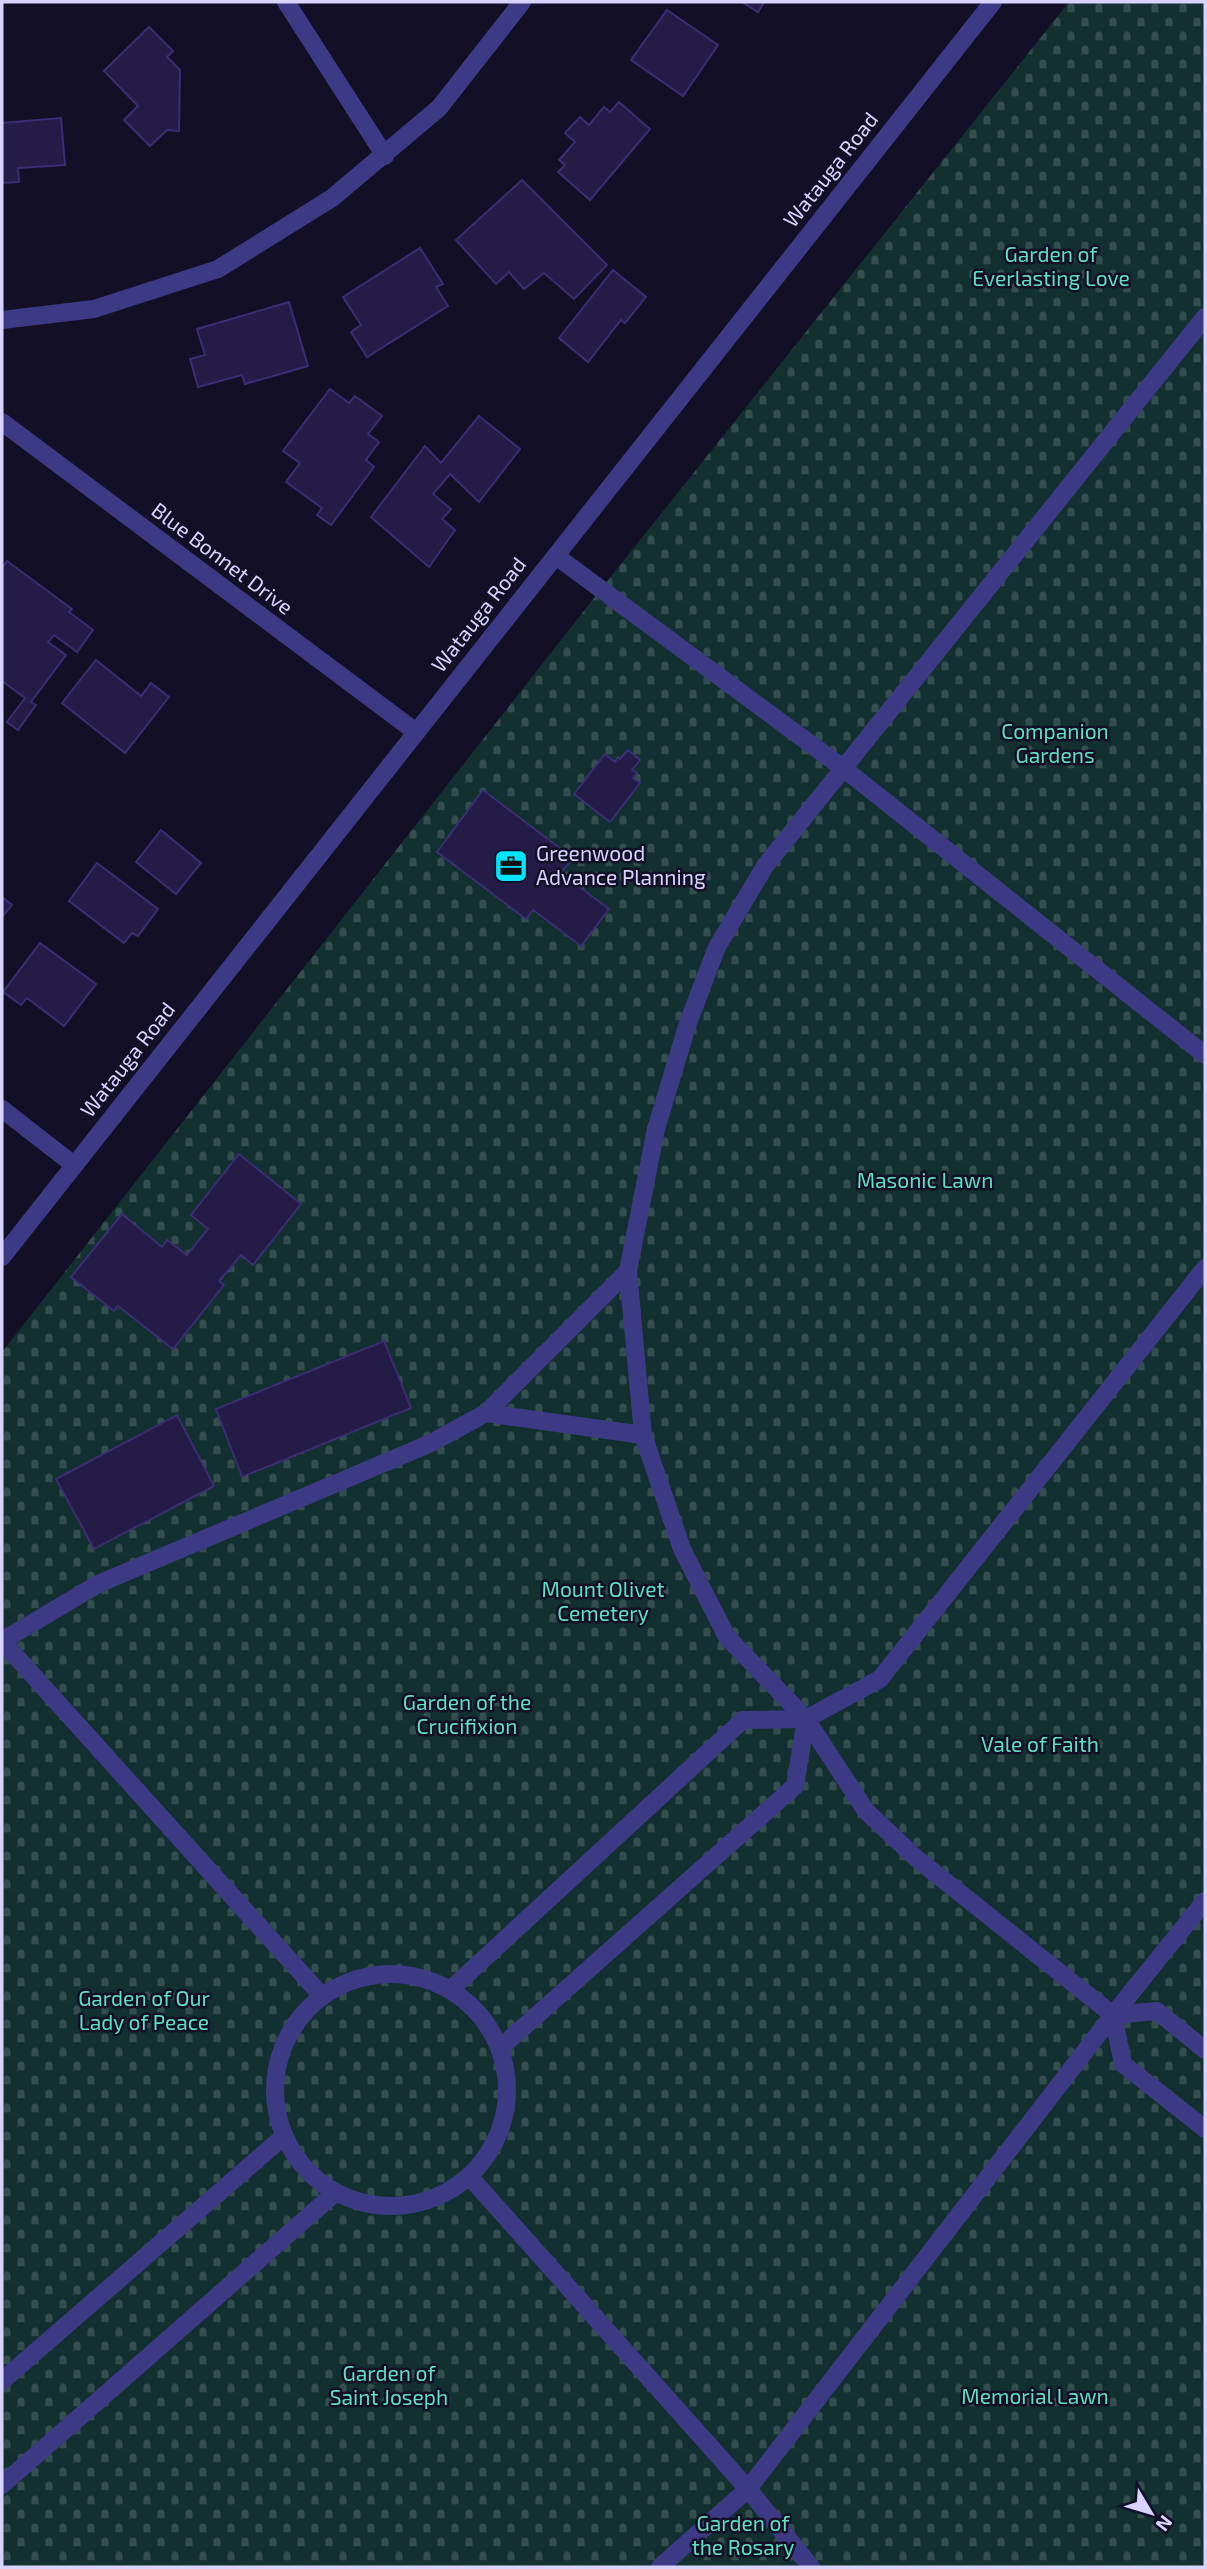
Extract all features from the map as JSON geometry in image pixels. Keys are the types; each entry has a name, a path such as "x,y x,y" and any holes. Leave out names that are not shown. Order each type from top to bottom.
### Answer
{"street":[{"path":"286,2 385,156"},
{"path":"2,320 94,309 218,269 332,198 385,156 439,108 522,2"},
{"name":"Watauga Road","path":"2,1257 993,2"},
{"path":"1205,317 765,866 717,947 688,1023 656,1129 628,1270 643,1434 682,1549 727,1637 806,1719 866,1811 916,1858 1113,2015 1123,2064 1205,2129"},
{"name":"Blue Bonnet Drive","path":"2,422 416,732"},
{"path":"556,556 843,768 1205,1055"},
{"path":"2,1109 74,1165"},
{"path":"451,1989 743,1720 806,1719 880,1679 1205,1268"},
{"path":"322,1996 2,1641 98,1584 429,1444 486,1413 628,1270"},
{"path":"486,1413 643,1434"},
{"path":"500,2048 795,1786 806,1719"},
{"path":"660,2567 748,2488 1113,2015 1205,1901"},
{"path":"385,1973 419,1976 451,1989 480,2014 500,2048 507,2082 504,2116 491,2149 469,2176 439,2196 404,2206 368,2205 335,2193 305,2169 284,2137 275,2099 278,2060 294,2024 322,1996 351,1980 385,1973"},
{"path":"1113,2015 1157,2011 1205,2050"},
{"path":"2,2381 284,2137"},
{"path":"469,2176 748,2488 811,2567"},
{"path":"2,2485 335,2193"}],"green space":[{"name":"Mount Olivet Cemetery","path":"1069,2 1205,2 1205,2567 2,2567 2,1352 601,589"}],"building":[{"path":"742,2 764,2 758,12"},
{"path":"667,10 718,45 683,96 631,60"},
{"path":"149,27 173,51 167,57 180,70 179,131 167,130 150,146 124,120 138,106 104,71"},
{"path":"619,102 650,129 590,200 558,172 565,165 559,160 575,142 565,133 580,117 589,125 604,107 610,112"},
{"path":"61,118 65,165 18,168 19,182 2,183 2,123"},
{"path":"522,180 607,265 574,299 544,273 524,289 509,272 496,284 456,240"},
{"path":"420,248 443,284 436,287 448,306 367,357 351,332 361,325 343,297"},
{"path":"613,270 646,297 625,323 621,320 588,362 559,338"},
{"path":"289,302 308,366 245,384 242,375 198,387 190,359 205,355 197,329"},
{"path":"330,389 349,403 355,396 382,416 368,434 379,442 366,460 374,467 331,525 317,515 322,508 286,482 300,463 283,451"},
{"path":"479,416 520,449 479,502 450,474 433,494 451,509 442,519 455,530 429,567 371,517 425,446 441,463"},
{"path":"7,561 72,609 69,612 93,630 77,652 54,635 48,642 66,655 31,702 36,705 18,730 7,722 25,698 2,681 2,568"},
{"path":"96,660 141,696 151,683 169,697 125,753 62,703"},
{"path":"628,750 640,760 632,770 637,773 633,778 640,783 610,822 574,794 605,754 615,762"},
{"name":"Greenwood Advance Planning","path":"483,790 573,858 561,873 609,909 581,946 533,910 526,919 437,852"},
{"path":"161,830 201,863 176,894 136,862"},
{"path":"97,863 158,909 138,936 132,933 124,943 69,901"},
{"path":"2,897 12,905 2,917"},
{"path":"40,943 96,984 64,1026 27,998 21,1005 3,992"},
{"path":"239,1154 301,1204 253,1265 241,1255 219,1281 224,1285 173,1349 118,1306 114,1311 71,1277 122,1214 162,1247 167,1240 187,1255 208,1229 191,1215"},
{"path":"384,1341 411,1408 242,1477 216,1409"},
{"path":"177,1415 214,1486 94,1549 56,1479"}],"place":[{"name":"Greenwood Advance Planning","path":"511,866"}],"park label":[{"name":"Garden of Everlasting Love","path":"1051,267"},
{"name":"Companion Gardens","path":"1055,744"},
{"name":"Masonic Lawn","path":"925,1181"},
{"name":"Garden of the Crucifixion","path":"467,1715"},
{"name":"Vale of Faith","path":"1040,1745"},
{"name":"Garden of Our Lady of Peace","path":"144,2011"},
{"name":"Garden of Saint Joseph","path":"389,2386"},
{"name":"Memorial Lawn","path":"1035,2397"},
{"name":"Garden of the Rosary","path":"743,2536"}]}
